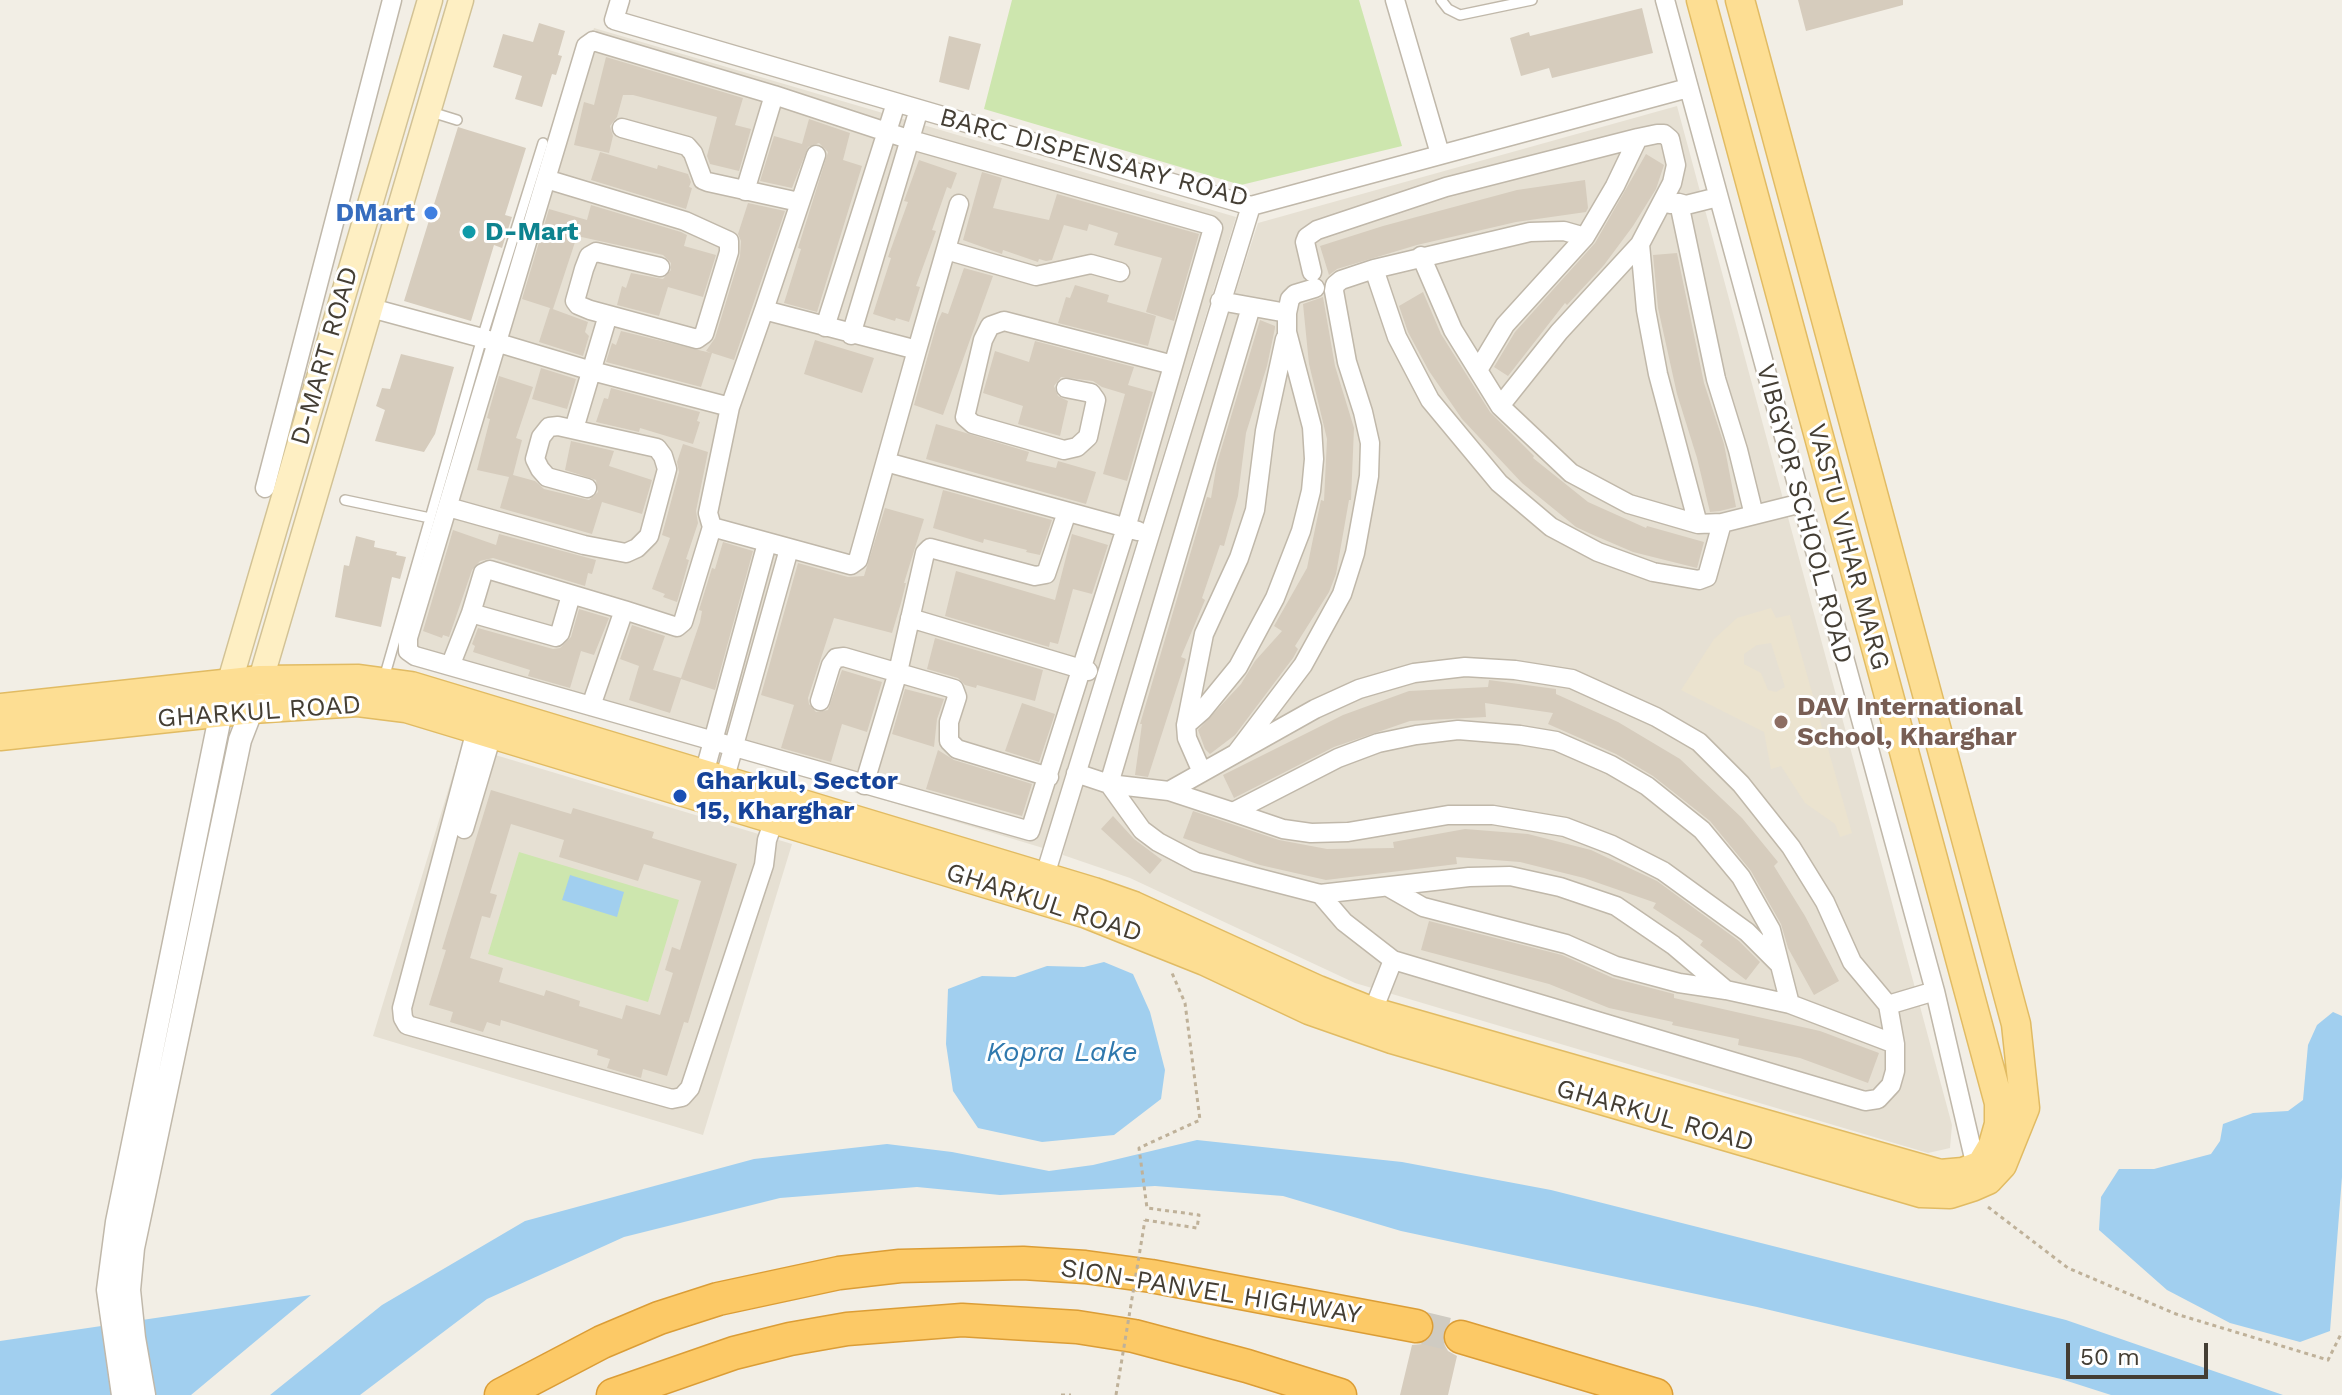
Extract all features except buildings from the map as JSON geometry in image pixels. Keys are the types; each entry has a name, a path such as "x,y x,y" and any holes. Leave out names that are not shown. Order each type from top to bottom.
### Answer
{"highway":[{"name":"SION-PANVEL HIGHWAY","path":"501,1395 602,1342 659,1318 718,1299 839,1273 900,1266 1023,1263 1085,1267 1151,1276 1416,1326"},
{"path":"614,1395 734,1353 790,1339 847,1329 962,1320 1077,1327 1134,1336 1340,1395"},
{"path":"1461,1337 1656,1395"}],"main road":[{"name":"D-MART ROAD","path":"221,712 430,0"},
{"name":"D-MART ROAD","path":"252,709 461,0"},
{"name":"VASTU VIHAR MARG","path":"1701,0 1999,1103 1999,1124 1993,1145 1970,1176"},
{"path":"1740,0 2016,1024 2025,1108 2002,1165 1988,1180 1970,1176"},
{"name":"GHARKUL ROAD","path":"0,708 260,680 383,681 437,692 711,787 775,819 1041,888 1134,906 1318,990 1369,1021"},
{"name":"GHARKUL ROAD","path":"0,736 252,709 358,702 431,714 484,733 711,787"},
{"path":"1920,814 1957,804"},
{"name":"GHARKUL ROAD","path":"1041,888 1100,918 1309,1010 1369,1021 1928,1171 1970,1176"}],"street":[{"path":"265,488 392,0"},
{"name":"BARC DISPENSARY ROAD","path":"620,0 614,20 1251,206 1688,88"},
{"path":"1395,0 1440,154"},
{"name":"VIBGYOR SCHOOL ROAD","path":"1665,0 1935,991 1973,1154 1970,1176"},
{"path":"588,42 615,46 774,95 908,139 1213,228 1126,528 1030,831 411,654 407,646 448,507 489,340 546,179 588,42"},
{"path":"745,191 774,95"},
{"path":"825,327 896,103"},
{"path":"851,335 919,109"},
{"path":"622,128 687,146 693,153 703,180 799,202"},
{"path":"1201,770 1187,738 1186,725 1204,634 1239,558 1255,510 1265,431 1290,299 1314,280 1305,242 1307,237 1317,230 1446,187 1664,134 1670,139 1676,165 1672,183 1640,244 1559,332 1500,406"},
{"path":"1478,370 1505,325 1585,237 1638,138"},
{"path":"451,664 483,573 490,570 677,627 683,622 712,527 708,513 730,407 816,155"},
{"path":"546,179 685,221 729,241 729,252 704,334 697,339 608,315 578,305 575,301 589,256 596,252 660,267"},
{"path":"1659,207 1679,203 1684,197 1716,193"},
{"path":"1679,203 1709,349 1754,515"},
{"path":"712,527 851,565 858,560 959,204"},
{"path":"1041,888 1251,206"},
{"path":"1237,752 1303,665 1342,594 1355,553 1369,476 1370,443 1347,362 1335,285 1341,280 1421,256 1530,232 1564,231 1585,237"},
{"path":"1640,244 1646,310 1658,374 1698,524"},
{"path":"946,250 1036,276 1091,264 1120,272"},
{"path":"1421,256 1453,330 1500,406 1571,473 1629,504 1698,524 1722,523 1802,503"},
{"path":"1374,269 1397,337 1430,400 1499,483 1551,527 1598,552 1639,567 1699,580 1707,577 1722,523"},
{"path":"1220,301 1251,307 1287,323"},
{"path":"1109,784 1251,307"},
{"path":"371,308 730,407"},
{"path":"764,310 917,350"},
{"path":"574,429 608,315"},
{"path":"1066,388 1091,393 1096,400 1088,437 1077,447 1064,450 973,424 965,417 983,340 990,326 1004,321 1173,365"},
{"path":"1186,725 1238,667 1275,598 1301,531 1311,491 1312,438 1287,323"},
{"path":"448,507 584,545 626,553 637,548 649,536 667,469 663,456 657,448 574,429 549,427 541,437 535,459 547,477 587,488"},
{"path":"886,462 1150,534"},
{"path":"864,785 898,672 925,553 930,548 1035,576 1046,574 1067,512"},
{"path":"711,787 713,741 767,543"},
{"path":"711,787 733,748 789,549"},
{"path":"471,613 556,637 560,633 571,595"},
{"path":"591,706 624,610"},
{"path":"910,618 1106,676"},
{"path":"820,701 831,665 836,658 844,657 954,689 957,697 949,722 949,741 957,749 1049,777"},
{"path":"1169,791 1201,770 1359,689 1414,673 1465,667 1515,670 1572,679 1656,717 1699,742 1741,784 1791,847 1825,902 1852,962 1888,1005 1895,1044 1895,1071 1891,1085 1878,1099 1865,1101 1393,960 1344,922 1320,894"},
{"path":"144,1395 134,1338 118,1290 133,1248 240,740 252,709"},
{"path":"123,1395 117,1222 221,712"},
{"path":"1233,812 1338,758 1378,743 1458,730 1556,741 1611,765 1647,786 1702,830 1748,890 1771,930 1790,1004"},
{"path":"484,733 402,1008 407,1025 672,1099 682,1097 690,1088 758,863"},
{"path":"464,829 473,769"},
{"path":"1076,773 1109,784 1169,791 1283,829 1311,833 1348,832 1448,815 1493,815 1565,827 1612,845 1663,871 1747,932 1780,964"},
{"path":"1109,784 1142,830 1196,862 1320,894 1469,877 1510,876 1560,887 1616,906 1673,945 1726,990"},
{"path":"737,917 775,819"},
{"path":"1388,887 1423,907 1566,944 1616,966 1679,983 1790,1004 1895,1044"},
{"path":"1369,1021 1393,960"},
{"path":"1888,1005 1935,991"}],"lane":[{"path":"1441,0 1448,9 1460,15 1532,0"},
{"path":"428,111 457,120"},
{"path":"383,681 430,518 489,340 543,143"},
{"path":"345,500 430,518"}],"path":[{"path":"1116,1395 1145,1220 1197,1228 1199,1215 1147,1208 1139,1148 1200,1120 1185,1003 1158,941"},
{"path":"1970,1176 2068,1268 2176,1314 2328,1360 2342,1332"},
{"path":"1061,1395 1071,1395"}],"shaded area":[{"path":"594,28 1236,217 1043,848 409,657"},
{"path":"1677,106 1952,1125 1950,1148 1928,1153 1355,983 1130,878 1063,855 1079,774 1258,223"},
{"name":"DAV International School, Kharghar","path":"1771,608 1776,618 1790,615 1852,833 1840,837 1835,824 1805,803 1781,766 1771,769 1764,732 1681,690 1714,639 1737,618","holes":["1771,643 1785,687 1776,692 1768,690 1761,673 1744,664 1744,654 1757,645"]},
{"path":"462,745 792,844 703,1135 373,1036"}],"green space":[{"path":"1012,0 1359,0 1402,146 1241,185 984,109"},
{"path":"519,852 679,900 648,1002 488,954"}],"water":[{"path":"570,875 624,892 617,917 562,900"},
{"name":"Kopra Lake","path":"1104,962 1133,974 1150,1012 1165,1070 1161,1099 1114,1135 1042,1142 978,1128 953,1091 946,1044 948,989 982,976 1015,977 1047,966 1084,967"},
{"path":"2333,1012 2342,1016 2342,1177 2330,1331 2300,1342 2230,1323 2167,1290 2099,1230 2101,1197 2119,1169 2154,1169 2211,1154 2220,1141 2223,1124 2253,1113 2288,1111 2303,1100 2308,1045 2317,1025"},
{"path":"1197,1140 1402,1162 1551,1190 2066,1320 2283,1395 2111,1395 2061,1379 1757,1307 1401,1231 1283,1196 1155,1186 1000,1195 917,1187 780,1198 624,1237 487,1299 360,1395 270,1395 382,1305 525,1221 754,1159 887,1144 952,1152 1049,1171 1093,1165"},
{"path":"311,1295 191,1395 0,1395 0,1341"}],"tunnel":[{"path":"1416,1326 1461,1337"}],"place":[{"name":"DMart","path":"431,213"},
{"name":"D-Mart","path":"469,232"},
{"name":"DAV International School, Kharghar","path":"1781,722"},
{"name":"Gharkul, Sector 15, Kharghar","path":"680,796"}]}
